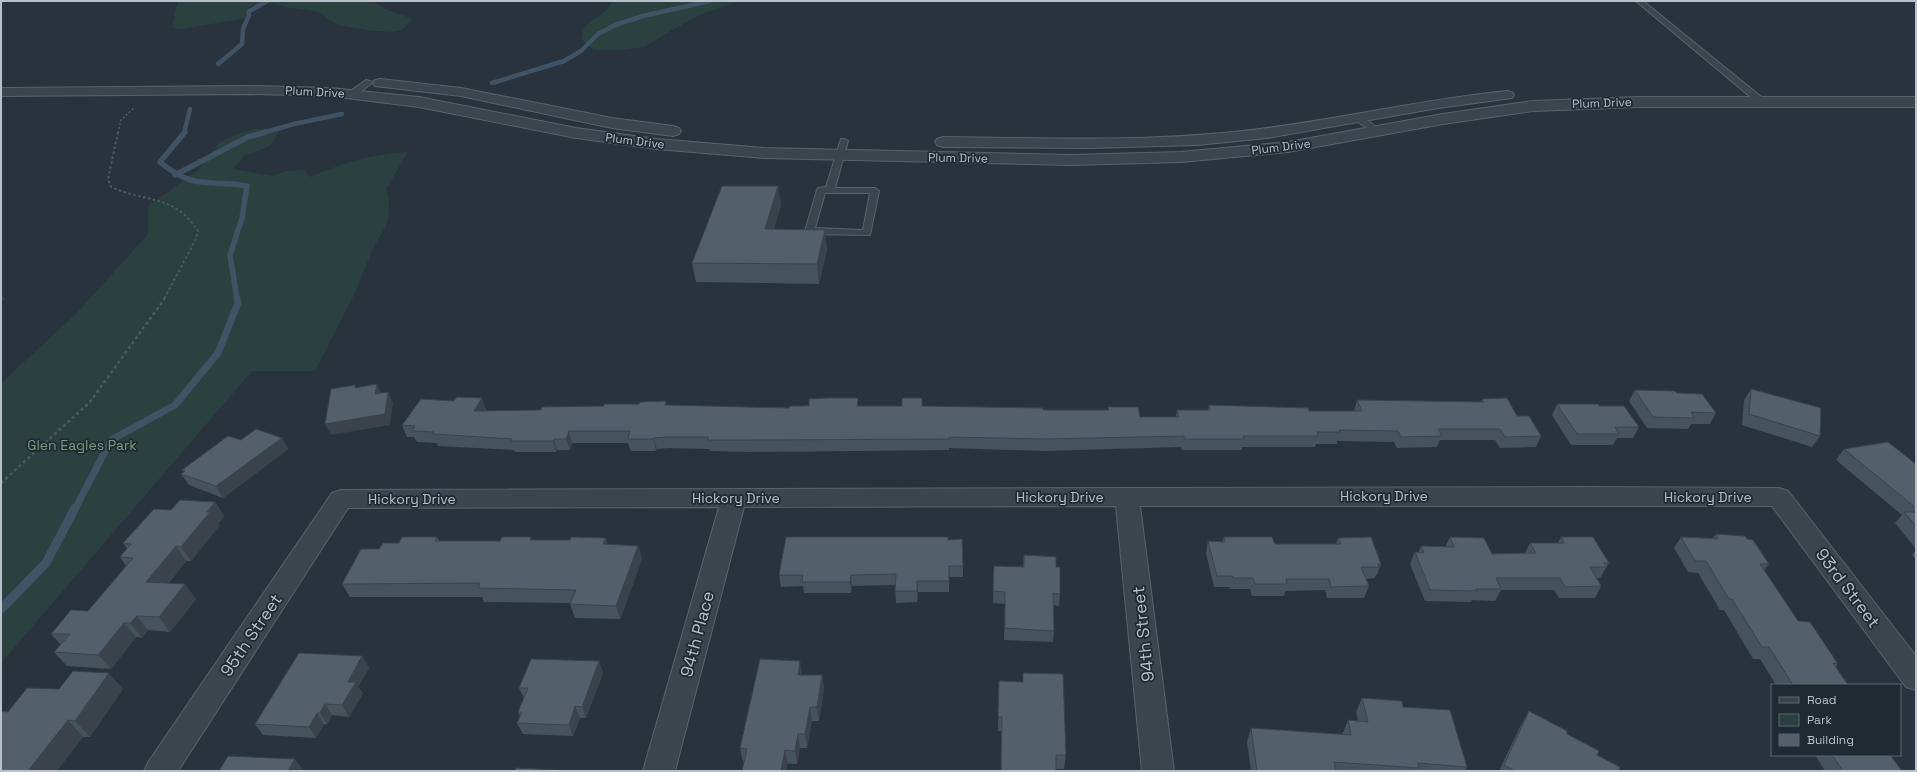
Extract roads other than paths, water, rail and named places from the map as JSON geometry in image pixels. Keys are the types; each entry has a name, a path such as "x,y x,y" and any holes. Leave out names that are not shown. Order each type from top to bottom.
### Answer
{"street":[{"name":"Plum Drive","path":"1,81 293,78 370,82 461,92 580,117 663,130 843,148 1072,160 1143,159 1227,154 1288,147 1379,132 1444,119 1533,106 1638,102 1916,102"},
{"name":"Plum Drive","path":"1,92 292,90 352,94 419,102 611,139 718,149 843,148 927,142 1121,144 1192,140 1275,132 1436,104 1527,93 1615,89 1916,89"},
{"name":"Hickory Drive","path":"341,499 1578,496 1779,497"},
{"name":"94th Street","path":"1127,497 1158,771"},
{"name":"93rd Street","path":"1779,497 1916,678"},
{"name":"94th Place","path":"659,771 734,498"},
{"name":"95th Street","path":"160,771 341,499"}],"lane":[{"path":"1639,1 1762,102"},
{"path":"352,94 370,82"},
{"path":"1358,118 1379,132"},
{"path":"830,190 843,148"},
{"path":"821,190 830,190 875,191 867,233 810,231 821,190"}],"waterway":[{"path":"218,64 242,44 243,29 249,15 248,12 267,1"},
{"path":"492,83 564,61 581,51 598,34 615,25 643,16 710,1"},
{"path":"184,133 190,109"},
{"path":"262,133 294,124 342,114"},
{"path":"177,174 160,162 185,132"},
{"path":"177,174 248,137 266,132"},
{"path":"177,174 202,182 247,186 242,218 230,255 237,299"},
{"path":"75,509 111,440 175,405 218,353 238,303 237,298"},
{"path":"1,609 46,563 75,508"}],"park label":[{"name":"Glen Eagles Park","path":"82,445"}]}
